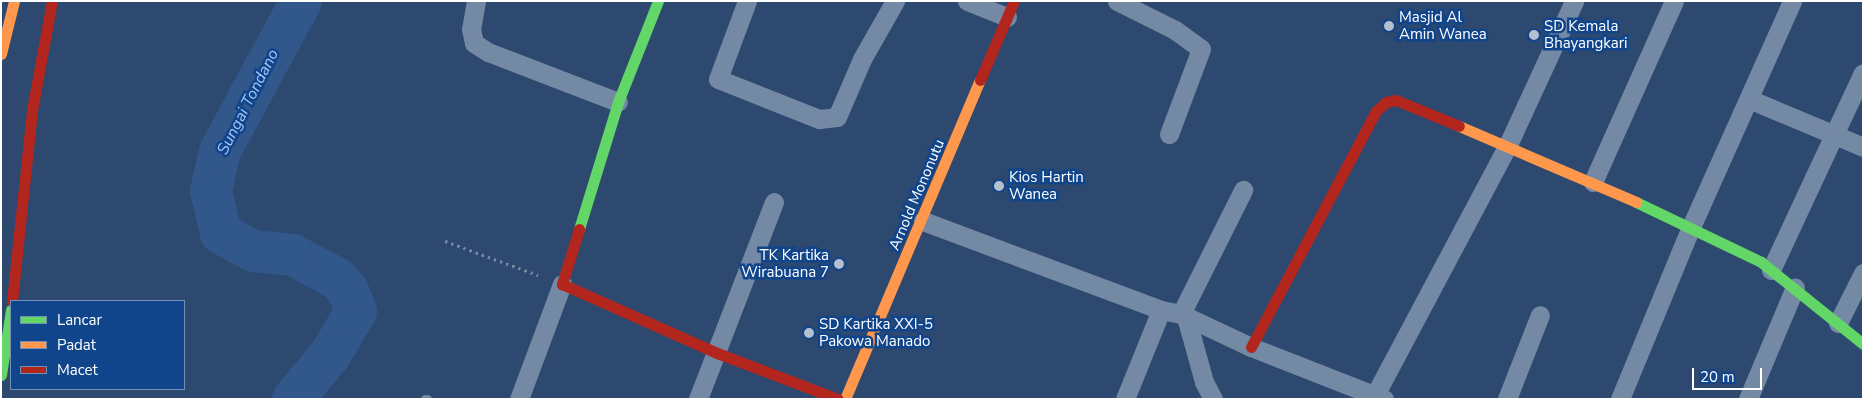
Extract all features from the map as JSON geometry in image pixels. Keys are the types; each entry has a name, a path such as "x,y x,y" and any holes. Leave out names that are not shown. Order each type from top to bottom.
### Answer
{"main road":[{"path":"1,54 14,1"},
{"path":"12,300 32,110 44,28 52,1"},
{"path":"658,1 618,102 562,284 717,353 838,399"},
{"name":"Arnold Mononutu","path":"845,399 924,221 1011,9"},
{"path":"1251,347 1376,110 1386,102 1396,100 1593,182 1691,227 1771,270 1795,287 1863,344"},
{"path":"1,375 10,319"}],"street":[{"path":"476,1 470,29 474,43 488,52 618,102"},
{"path":"746,1 718,79 819,119 837,117 862,60 895,1"},
{"path":"967,1 1011,9"},
{"path":"1117,1 1175,30 1201,49 1169,134"},
{"path":"924,221 1161,310 1184,316 1351,393 1379,397 1507,147 1574,1"},
{"path":"1593,182 1674,1"},
{"path":"1620,399 1691,227 1792,1"},
{"path":"1771,270 1832,134 1863,73"},
{"path":"1749,99 1863,147"},
{"path":"1213,399 1204,382 1184,316 1243,190"},
{"path":"698,399 774,202"},
{"path":"1838,323 1863,274"},
{"path":"519,399 562,284"},
{"path":"1748,399 1795,287"},
{"path":"1125,399 1161,310"},
{"path":"1506,399 1540,315"}],"path":[{"path":"445,241 562,284"}],"waterway":[{"name":"Sungai Tondano","path":"293,399 330,355 356,311 348,291 338,279 293,255 253,251 221,233 211,191 220,151 301,1"}],"traffic: fast":[{"path":"579,229 618,102 658,1"},
{"path":"1636,202 1761,262 1863,344"},
{"path":"1,375 10,316"}],"traffic: slow":[{"path":"1,54 14,1"},
{"path":"845,399 980,80"},
{"path":"1459,126 1636,202"}],"traffic: jam":[{"path":"12,300 32,110 52,1"},
{"path":"980,80 1014,1"},
{"path":"1251,347 1376,111 1386,102 1396,100 1459,126"},
{"path":"579,229 562,284 717,353 838,399"}],"place":[{"name":"Masjid Al Amin Wanea","path":"1389,26"},
{"name":"SD Kemala Bhayangkari","path":"1534,35"},
{"name":"Kios Hartin Wanea","path":"999,186"},
{"name":"TK Kartika Wirabuana 7","path":"839,264"},
{"name":"SD Kartika XXI-5 Pakowa Manado","path":"809,333"}]}
